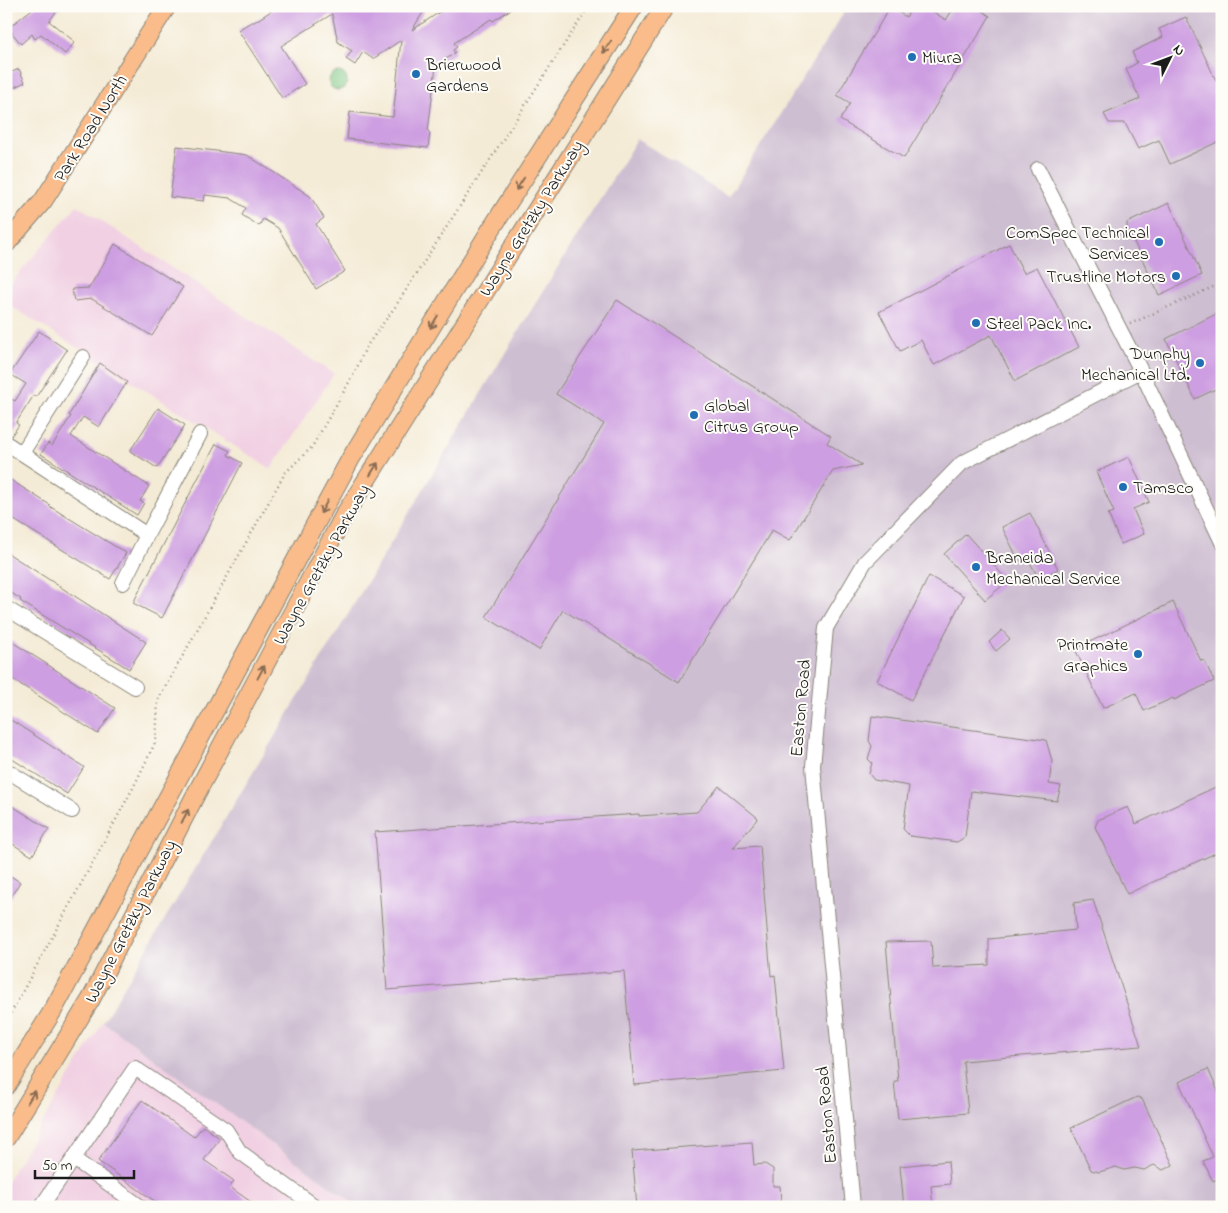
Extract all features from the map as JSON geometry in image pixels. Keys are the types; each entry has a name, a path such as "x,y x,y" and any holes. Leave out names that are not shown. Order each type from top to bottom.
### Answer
{"main road":[{"name":"Park Road North","path":"6,244 44,201 167,6"},
{"name":"Wayne Gretzky Parkway","path":"6,1086 52,1012 351,458 490,231 634,6"},
{"name":"Wayne Gretzky Parkway","path":"6,1138 91,998 196,794 345,514 665,6"}],"street":[{"path":"1038,169 1141,371 1222,542"},
{"path":"22,453 83,357"},
{"name":"Easton Road","path":"853,1207 813,766 826,628 865,562 962,463 1141,371"},
{"path":"123,583 200,434"},
{"path":"6,443 147,535"},
{"path":"6,608 135,687"},
{"path":"6,770 72,811"},
{"path":"41,1207 135,1068 226,1130 240,1152 316,1207"},
{"path":"74,1158 141,1207"}],"path":[{"path":"6,1022 132,790 156,741 158,700 285,473 312,447 366,347 395,307 589,6"},
{"path":"1120,329 1222,283"}],"shaded area":[{"path":"848,6 1222,6 1222,1207 359,1207 103,1022 516,335 637,139 728,197"},
{"path":"77,205 334,374 271,469 6,303 6,289"},
{"path":"103,1022 359,1207 6,1207 6,1183"}],"green space":[{"path":"338,72 344,75 347,81 344,87 338,90 332,87 329,81 332,75"}],"building":[{"path":"36,6 61,6 49,21 75,42 65,54 41,34 35,39 32,34 21,44 8,28"},
{"name":"Brierwood Gardens","path":"279,6 427,6 412,30 449,6 516,6 493,21 491,19 454,43 457,47 453,50 455,53 436,66 428,131 430,133 428,148 347,139 350,112 393,117 401,40 373,59 363,52 355,65 346,59 352,51 338,42 332,14 281,46 305,84 282,98 238,30"},
{"name":"Miura","path":"913,6 924,6 946,20 955,6 975,6 990,16 904,158 840,120 850,103 837,95 890,7 906,17"},
{"path":"1186,17 1222,93 1222,140 1170,164 1159,140 1138,149 1125,123 1109,123 1104,114 1140,99 1126,69 1137,63 1132,52 1163,37 1159,29"},
{"path":"19,69 25,82 13,88 7,74"},
{"path":"177,146 247,155 310,196 324,218 316,224 345,271 316,289 278,228 263,219 259,226 242,215 246,208 230,198 205,195 204,201 170,197"},
{"path":"1169,203 1202,275 1159,295 1127,227 1127,223"},
{"path":"115,244 183,287 152,336 92,299 74,301 72,289 89,288"},
{"name":"Steel Pack Inc.","path":"1009,244 1024,273 1037,267 1079,347 1015,381 991,335 934,365 921,340 900,351 879,312"},
{"path":"617,300 831,436 827,443 862,465 833,471 790,540 772,530 679,682 563,610 539,650 486,617 604,424 556,394"},
{"name":"Dunphy Mechanical Ltd.","path":"1222,311 1222,386 1195,399 1166,339"},
{"path":"39,331 67,350 36,397 34,395 16,423 19,425 11,436 6,434 6,396 15,401 26,384 10,374"},
{"path":"100,363 127,382 99,427 83,417 71,436 149,486 140,501 144,503 137,515 41,454 48,443 52,446"},
{"path":"158,408 185,425 157,468 130,451"},
{"path":"216,444 230,451 228,455 242,463 162,618 133,603"},
{"name":"Tamsco","path":"1129,457 1149,502 1133,509 1144,534 1121,544 1108,514 1114,512 1096,472"},
{"path":"6,477 126,553 110,579 6,515"},
{"path":"1030,513 1058,569 1039,579 1027,557 1019,561 1002,527"},
{"name":"Braneida Mechanical Service","path":"966,534 1008,581 985,600 944,554"},
{"path":"6,552 146,642 129,669 20,601 21,599 6,590"},
{"path":"929,576 964,596 911,700 877,681"},
{"name":"Printmate Graphics","path":"1173,602 1201,661 1204,660 1214,681 1174,700 1173,698 1144,711 1136,693 1103,708 1075,649"},
{"path":"1002,630 1010,639 996,651 989,642"},
{"path":"6,638 115,708 98,734 6,675"},
{"path":"872,716 1046,740 1052,761 1049,784 1061,786 1057,801 971,791 965,837 957,842 910,836 903,829 909,786 874,780 869,774 872,763 868,759 872,746 869,741"},
{"path":"6,717 84,767 67,794 6,755"},
{"path":"1222,784 1222,850 1127,894 1095,827 1098,820 1128,807 1136,824"},
{"path":"719,786 758,818 733,848 760,846 771,976 775,975 784,1071 634,1085 624,971 387,990 375,832 639,814 639,816 697,812"},
{"path":"6,802 49,829 32,856 6,840"},
{"path":"6,873 20,882 6,905"},
{"path":"1093,900 1141,1046 963,1061 968,1113 898,1119 894,1081 898,1081 886,942 931,941 933,968 989,965 989,939 1076,930 1074,903"},
{"path":"1208,1069 1222,1100 1222,1177 1213,1181 1203,1161 1213,1157 1179,1082"},
{"path":"1137,1097 1142,1099 1173,1165 1163,1170 1154,1165 1144,1170 1135,1168 1124,1170 1116,1167 1099,1172 1091,1170 1071,1128"},
{"path":"142,1100 194,1137 203,1126 220,1138 204,1160 234,1181 230,1187 258,1207 163,1207 98,1161"},
{"path":"752,1142 754,1165 765,1164 773,1169 773,1186 780,1186 781,1202 776,1202 777,1207 637,1207 632,1151"},
{"path":"948,1161 950,1184 931,1186 933,1207 904,1207 900,1166"}],"place":[{"name":"Miura","path":"912,57"},
{"name":"Brierwood Gardens","path":"416,74"},
{"name":"ComSpec Technical Services","path":"1159,242"},
{"name":"Trustline Motors","path":"1176,276"},
{"name":"Steel Pack Inc.","path":"976,323"},
{"name":"Dunphy Mechanical Ltd.","path":"1200,363"},
{"name":"Global Citrus Group","path":"694,415"},
{"name":"Tamsco","path":"1123,487"},
{"name":"Braneida Mechanical Service","path":"976,567"},
{"name":"Printmate Graphics","path":"1138,654"}]}
